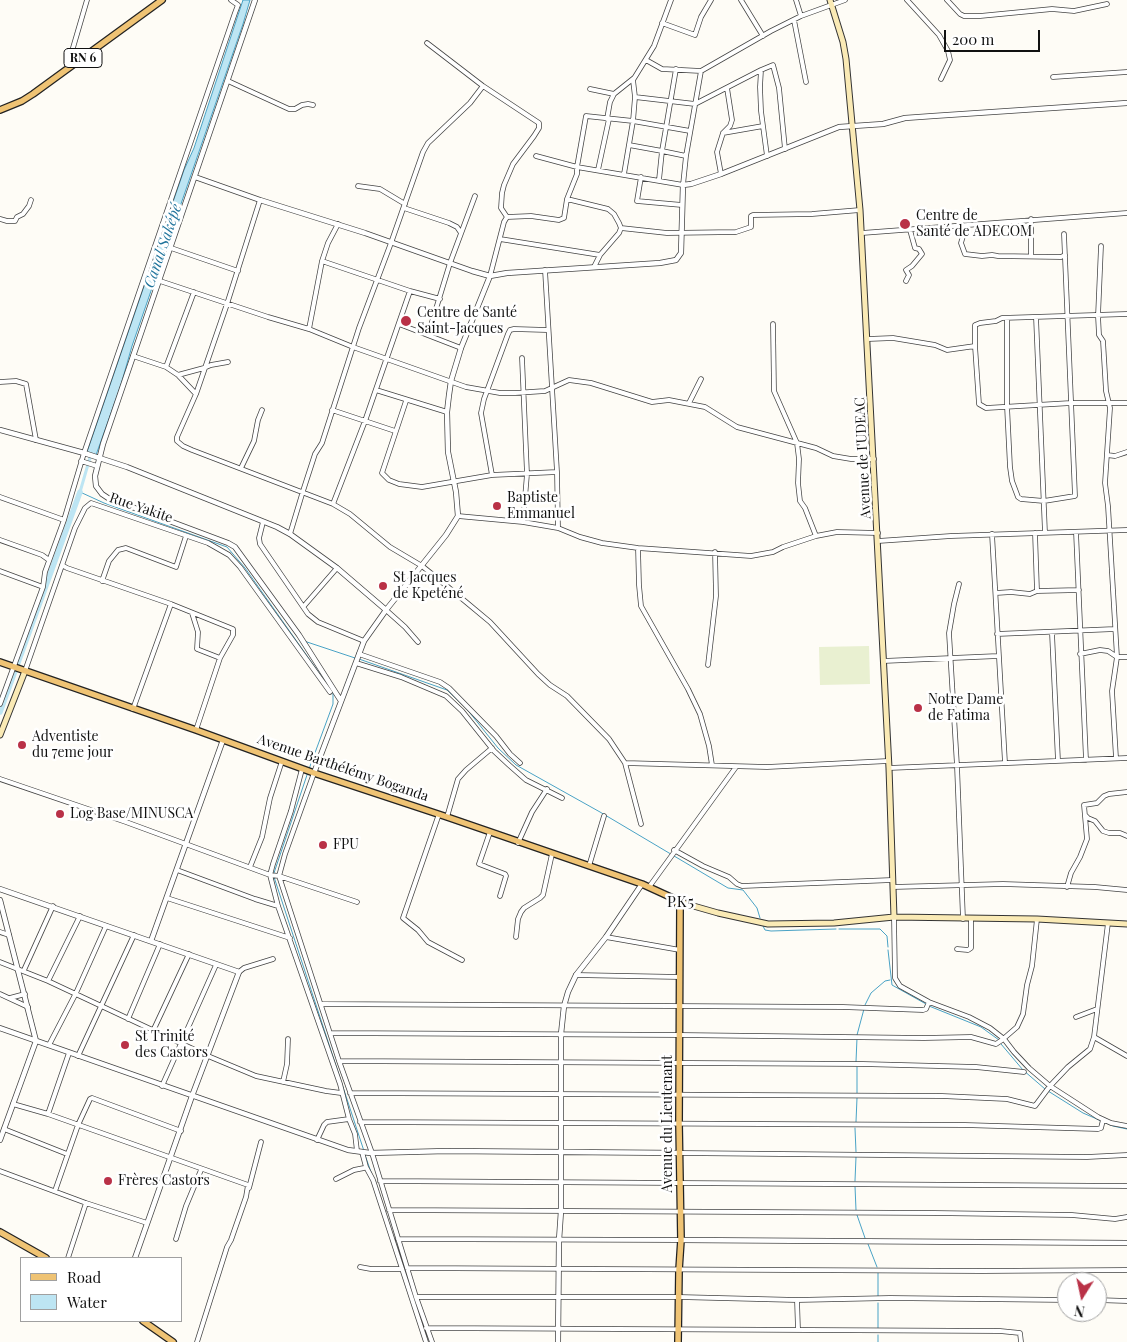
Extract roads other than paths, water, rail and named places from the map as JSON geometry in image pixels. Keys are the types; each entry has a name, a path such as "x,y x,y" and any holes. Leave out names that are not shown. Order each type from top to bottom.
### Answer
{"main road":[{"name":"RN 6","path":"0,110 33,94 162,0"},
{"name":"Avenue de I'UDEAC","path":"831,2 846,59 862,233 889,768 894,917"},
{"name":"Avenue Barthélémy Boganda","path":"0,662 308,771 642,884 680,903"},
{"name":"Rue Yakite","path":"0,735 23,670"},
{"path":"680,903 768,924 834,923 894,917 1037,919 1127,924"},
{"name":"Avenue du Lieutenant","path":"678,1342 681,1240 679,1124 680,903"},
{"path":"0,1232 44,1257"},
{"path":"144,1322 172,1342"}],"street":[{"path":"70,67 70,58 86,0"},
{"path":"0,704 43,586 49,560 64,520 81,461 238,5 231,0"},
{"path":"255,0 97,466 96,486 108,498 220,539 235,547 299,635 341,701"},
{"path":"598,170 610,102 614,94 634,78 646,60 671,0"},
{"path":"662,22 695,35 701,17 711,0"},
{"path":"741,0 763,36"},
{"path":"795,0 801,16"},
{"path":"646,60 662,69 701,71 801,16 831,2 845,0"},
{"path":"907,0 939,35 948,51 950,60 941,78"},
{"path":"947,0 964,16 1052,9 1074,11 1107,4"},
{"path":"794,20 806,82"},
{"path":"426,43 539,125 524,151 513,164 504,185 501,208 507,217"},
{"path":"635,97 695,104 771,65 775,67 785,149"},
{"path":"659,180 665,126 676,69"},
{"path":"761,70 760,87 767,156"},
{"path":"195,177 490,276 545,270 660,263 676,260 681,253 683,185 686,156 701,71"},
{"path":"1053,77 1127,72"},
{"path":"624,174 628,144 634,121 634,78"},
{"path":"228,81 289,109 295,109 302,105 313,105"},
{"path":"290,534 315,454 322,443 353,347 416,169 428,143 470,103 483,86"},
{"path":"721,174 718,152 723,133 730,126 732,120 726,88"},
{"path":"590,89 614,94"},
{"path":"536,156 577,167 683,185 721,174 839,127 883,124 905,118 1127,104"},
{"path":"507,217 531,216 562,220 567,198 577,174 586,116 634,121 690,131"},
{"path":"723,133 763,126"},
{"path":"628,144 686,156"},
{"path":"641,177 637,201 682,205"},
{"path":"358,186 380,189 404,206 457,227 460,233"},
{"path":"428,335 460,233 475,196"},
{"path":"567,198 608,209 614,214 621,228"},
{"path":"0,219 15,221 26,210 30,200"},
{"path":"260,200 227,304 196,394 177,441 183,446 334,504 350,514 390,547 422,566 490,622 538,674 571,700 609,739 625,764 641,824"},
{"path":"621,228 682,232 736,232 750,229 753,215 812,214 860,210"},
{"path":"862,233 1127,213"},
{"path":"426,1342 404,1269 373,1180 359,1152 340,1084 278,906 270,875 272,864 308,771 341,701 364,641 386,610 446,535 458,516 456,492 448,452 447,412 451,381 461,348 490,276 507,217"},
{"path":"1031,219 1032,256"},
{"path":"309,329 322,260 338,224"},
{"path":"963,226 961,243 965,254 1061,257 1065,255"},
{"path":"594,267 600,255 617,236 621,228"},
{"path":"906,281 909,276 906,270 922,254 919,249 915,248 910,230"},
{"path":"1007,318 1007,406 1011,476 1018,497 1021,499 1044,501 1075,496 1064,234"},
{"path":"500,239 600,255"},
{"path":"1101,246 1098,316 1099,335 1103,341 1110,408 1105,484 1117,657 1112,691 1116,758"},
{"path":"171,248 238,271"},
{"path":"322,260 410,292 440,299"},
{"path":"545,270 547,330 557,472 558,528"},
{"path":"160,280 227,304 309,329 353,347 466,387 500,393 545,391 572,380 591,383 652,402 669,400 705,407 737,427 816,448 833,456 851,459 874,459"},
{"path":"166,367 194,292"},
{"path":"334,504 410,292"},
{"path":"1127,314 1002,318 975,325 980,404 986,408 1071,403 1127,403"},
{"path":"1036,317 1045,533"},
{"path":"399,324 461,348"},
{"path":"773,324 774,391 797,443 800,501 805,508 816,536"},
{"path":"492,475 481,414 484,398 510,330 547,330"},
{"path":"868,339 893,338 947,350 975,346"},
{"path":"134,356 166,367 178,375 196,394"},
{"path":"522,358 527,474 523,522"},
{"path":"178,375 228,362"},
{"path":"689,403 701,380"},
{"path":"0,382 16,381 26,384 36,440"},
{"path":"376,390 406,401 447,412"},
{"path":"406,401 382,473 385,477 399,484 422,487 492,475 557,472"},
{"path":"241,468 254,441 262,410"},
{"path":"332,410 395,431"},
{"path":"0,430 84,453 160,479 290,534 336,568 386,610 418,642"},
{"path":"1107,455 1114,456 1127,452"},
{"path":"81,461 97,466"},
{"path":"0,497 64,520"},
{"name":"Rue Yakite","path":"23,670 75,528 85,508 91,503 216,546 229,554 330,692"},
{"path":"458,516 523,522 558,528 602,543 638,548 751,556 763,555 816,536 837,532 878,533"},
{"path":"263,522 259,538 260,544 312,619 364,641"},
{"path":"878,541 992,534 1127,530"},
{"path":"1076,532 1086,760"},
{"path":"1035,533 1037,591"},
{"path":"992,534 1005,763"},
{"path":"102,580 109,561 118,550 126,548 176,566 186,536"},
{"path":"0,540 42,555 49,560"},
{"path":"638,548 641,606 700,714 712,765"},
{"path":"708,665 716,596 715,552"},
{"path":"62,564 67,568 234,628 233,634 220,658 196,730"},
{"path":"304,606 336,568"},
{"path":"0,571 43,586"},
{"path":"959,584 949,633 963,919"},
{"path":"996,593 1030,594 1037,591 1079,590"},
{"path":"132,709 171,604"},
{"path":"192,613 198,632 197,649 220,658"},
{"path":"997,634 1115,630"},
{"path":"1052,633 1058,761"},
{"path":"1080,654 1100,650 1108,651 1117,657 1127,657"},
{"path":"359,655 440,682 449,688 520,763"},
{"path":"883,661 998,656"},
{"path":"357,662 446,696 462,711 501,758 526,780 562,798"},
{"path":"151,941 168,898 223,740"},
{"path":"447,817 458,780 466,770 492,748"},
{"path":"501,758 508,751"},
{"path":"889,768 1127,758"},
{"path":"250,867 262,837 270,798 282,761"},
{"path":"625,764 767,767 888,762"},
{"path":"649,887 736,767"},
{"path":"308,771 278,876 380,1181 398,1239 404,1269 432,1342"},
{"path":"0,779 126,822 270,875 357,902"},
{"path":"518,842 532,812 547,789"},
{"path":"1067,887 1071,873 1085,848 1087,839 1084,805 1097,803 1109,794 1127,792"},
{"path":"439,814 403,918 418,930 428,942 462,960"},
{"path":"1085,815 1095,821 1103,830 1109,833 1120,832 1127,836"},
{"path":"590,866 604,816"},
{"path":"490,832 479,864 505,874 500,896"},
{"path":"674,851 703,866 729,876 736,884 742,886 892,880"},
{"path":"516,937 518,919 521,912 543,895 552,854"},
{"path":"177,870 255,900 278,906"},
{"path":"558,1342 561,1211 561,1034 564,1006 576,975 642,884"},
{"path":"893,888 1003,884 1127,890"},
{"path":"0,889 239,972"},
{"path":"168,898 290,938"},
{"path":"0,900 9,935 21,969 36,1041 0,1140"},
{"path":"21,969 53,906"},
{"path":"48,981 80,916"},
{"path":"894,917 894,962 897,983 928,1004 981,1023 1050,1086 1103,1122 1127,1126"},
{"path":"957,949 968,950 971,948 971,919"},
{"path":"330,1033 971,1037 996,1044 1017,1027 1023,1014 1032,966 1037,919"},
{"path":"350,1093 942,1096 1007,1098 1035,1106 1068,1067 1088,1052 1094,1037 1108,923"},
{"path":"49,1045 76,993 106,926"},
{"path":"0,932 9,935"},
{"path":"78,1056 134,935"},
{"path":"606,936 680,950"},
{"path":"128,1019 160,944"},
{"path":"154,1031 189,954"},
{"path":"135,1257 192,1096 239,972 244,968 273,959"},
{"path":"0,962 76,993 208,1056 256,1076 333,1093 341,1093"},
{"path":"162,1086 216,965"},
{"path":"576,975 680,977"},
{"path":"0,994 28,1007"},
{"path":"10,998 25,994"},
{"path":"322,1004 843,1007 923,1010 928,1004"},
{"path":"1076,1016 1097,1009"},
{"path":"0,1028 337,1147 359,1152 447,1151 1087,1157 1127,1155"},
{"path":"1094,1037 1127,1056"},
{"path":"283,1082 287,1064 288,1039"},
{"path":"48,1114 69,1052"},
{"path":"339,1061 883,1065 976,1067 1024,1072"},
{"path":"55,1191 78,1125 92,1098 181,1131"},
{"path":"12,1104 48,1114 201,1170 245,1184 249,1188"},
{"path":"317,1140 327,1122 349,1119"},
{"path":"360,1122 965,1125 1098,1129 1103,1122"},
{"path":"4,1129 67,1154"},
{"path":"197,1342 227,1247 249,1188 261,1142"},
{"path":"336,1179 366,1167"},
{"path":"176,1239 186,1206 201,1170"},
{"path":"0,1171 86,1203 148,1223"},
{"path":"380,1181 1127,1186"},
{"path":"68,1257 86,1203"},
{"path":"389,1210 1000,1214 1072,1215 1114,1219 1127,1217"},
{"path":"398,1239 1127,1243"},
{"path":"360,1267 371,1270 1127,1270"},
{"path":"416,1298 679,1297 797,1300 890,1298 1057,1300"},
{"path":"797,1300 798,1330"},
{"path":"1107,1300 1127,1301"},
{"path":"426,1328 1000,1331 1020,1333 1022,1342"}],"water":[{"path":"243,0 250,0 243,24 132,346 120,388 96,455 87,452 184,170 194,148"}],"waterway":[{"name":"Canal Saképé","path":"80,492 91,454"},
{"path":"80,492 104,503 227,547 245,568 329,687"},
{"path":"0,712 80,492"},
{"path":"304,641 355,658"},
{"path":"359,659 447,690 466,708 498,748 516,765 600,812 728,888 743,890 757,908 760,918"},
{"path":"309,769 333,704 333,692"},
{"path":"274,873 308,772"},
{"path":"274,877 364,1151"},
{"path":"763,926 765,930 771,931 836,929"},
{"path":"839,929 880,929 887,936 888,947"},
{"path":"888,950 892,985 926,1004"},
{"path":"865,1005 871,993 885,981 890,980"},
{"path":"929,1006 981,1027 999,1040"},
{"path":"857,1035 864,1009"},
{"path":"856,1062 857,1038"},
{"path":"1001,1044 1023,1070 1045,1089"},
{"path":"857,1067 857,1093"},
{"path":"1048,1091 1083,1113 1113,1126 1127,1129"},
{"path":"856,1122 857,1098"},
{"path":"855,1128 856,1152"},
{"path":"365,1155 371,1172"},
{"path":"855,1181 856,1157"},
{"path":"855,1186 856,1210"},
{"path":"857,1215 865,1238"},
{"path":"868,1244 877,1267"},
{"path":"878,1273 878,1296"},
{"path":"878,1303 878,1328"},
{"path":"878,1335 878,1342"}],"place":[{"name":"Centre de Santé de ADECOM","path":"905,224"},
{"name":"Centre de Santé Saint-Jacques","path":"406,321"},
{"name":"Baptiste Emmanuel","path":"497,506"},
{"name":"St Jacques de Kpeténé","path":"383,586"},
{"name":"Notre Dame de Fatima","path":"918,708"},
{"name":"Adventiste du 7eme jour","path":"22,745"},
{"name":"Log Base/MINUSCA","path":"60,814"},
{"name":"FPU","path":"323,845"},
{"name":"St Trinité des Castors","path":"125,1045"},
{"name":"Frères Castors","path":"108,1181"}],"district":[{"name":"PK5","path":"681,902"}]}
